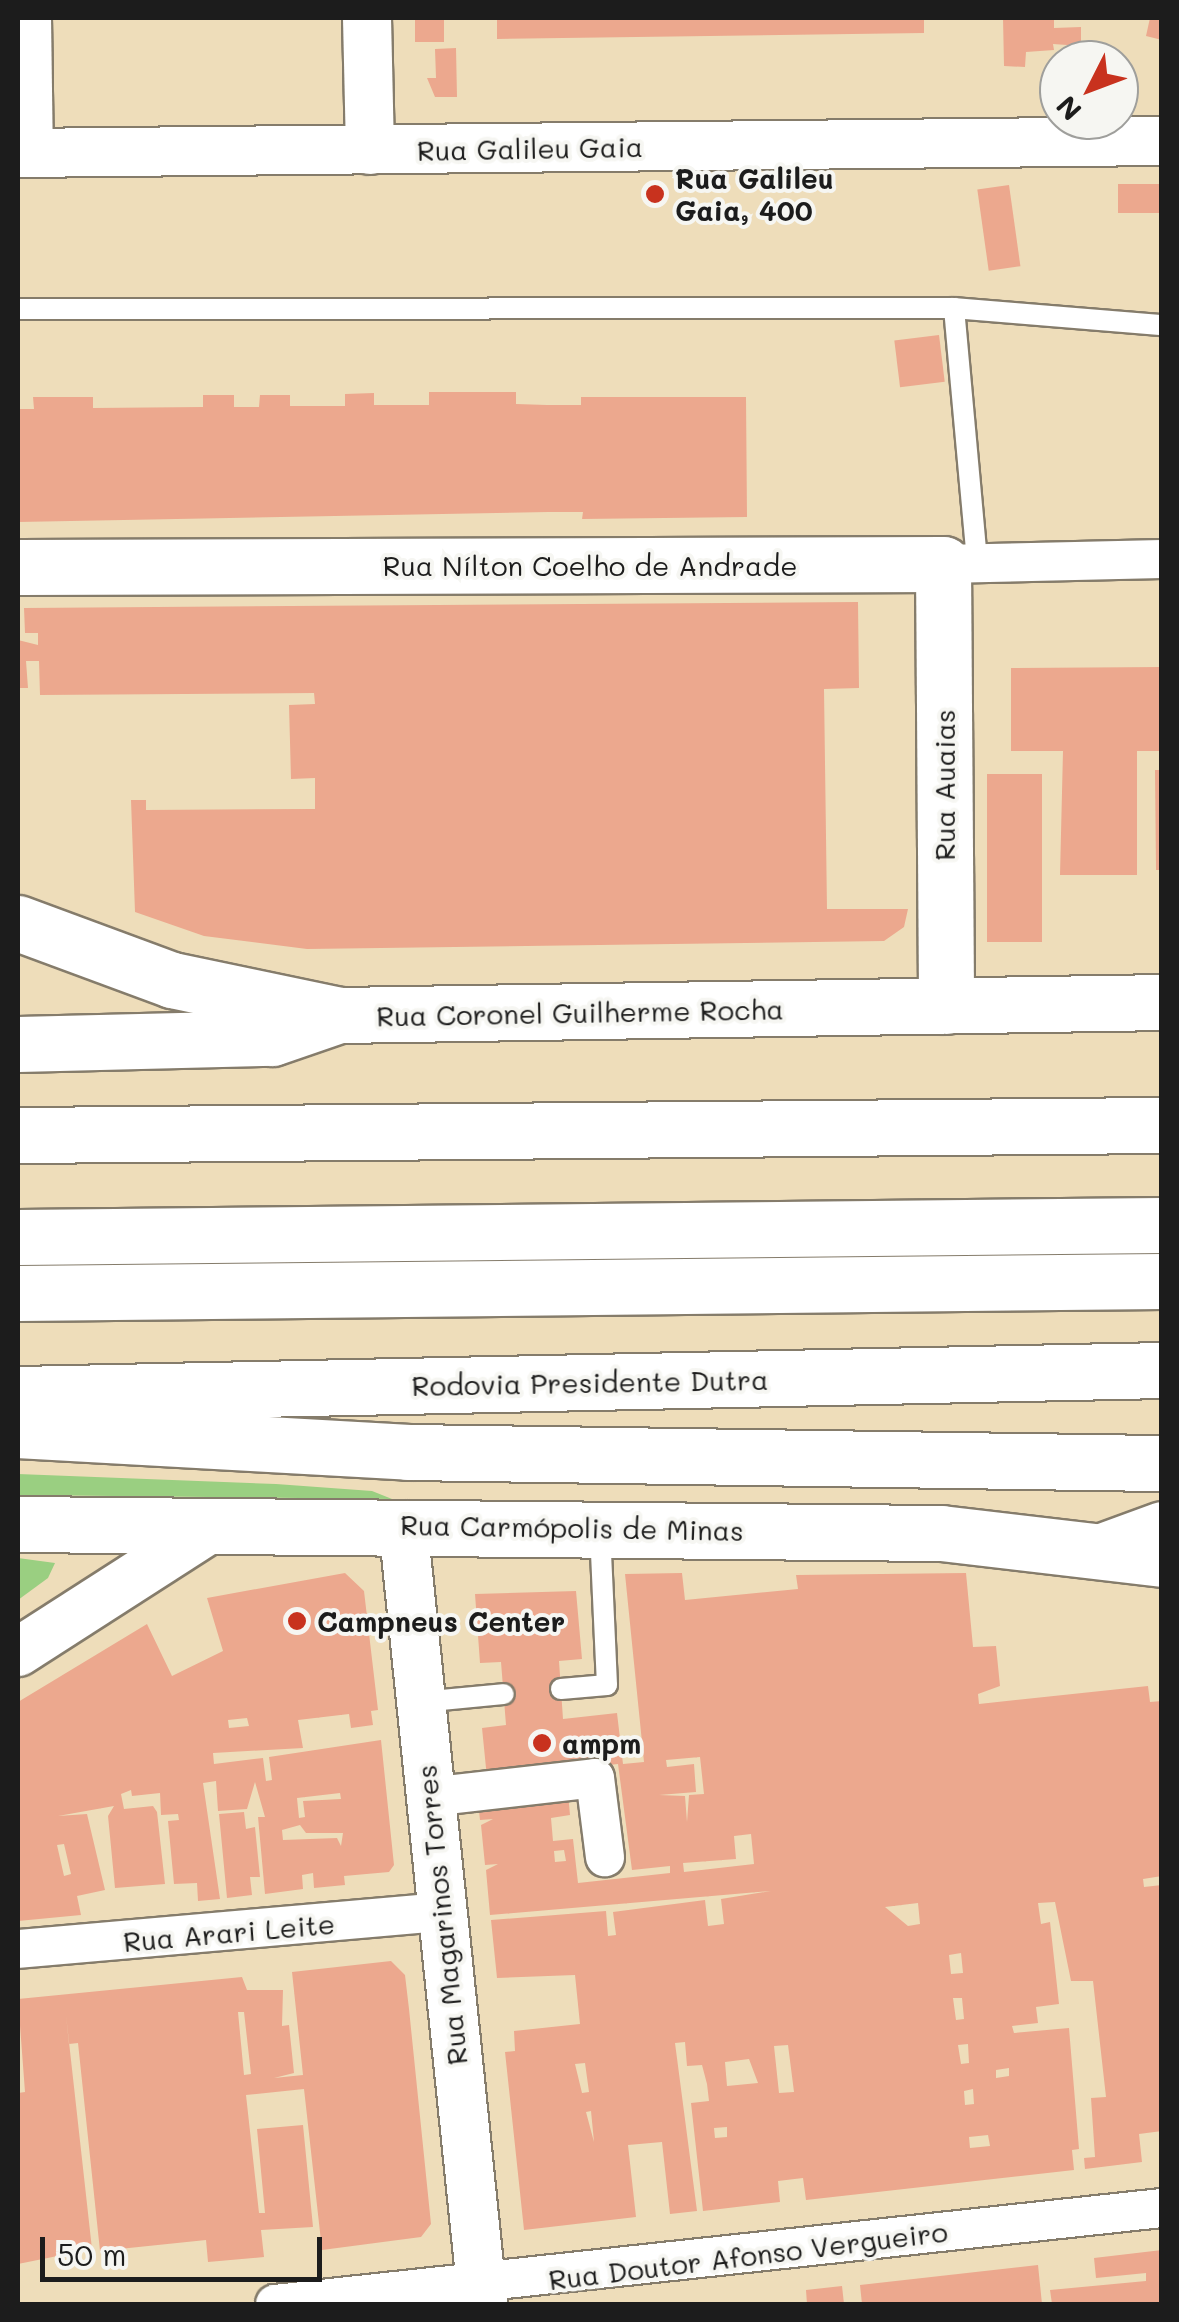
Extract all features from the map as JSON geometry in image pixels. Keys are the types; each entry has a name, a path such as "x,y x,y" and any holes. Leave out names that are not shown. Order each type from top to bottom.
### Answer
{"main road":[{"name":"Rua Nílton Coelho de Andrade","path":"18,567 960,563"},
{"name":"Rua Auaias","path":"946,1006 960,563"},
{"name":"Rua Coronel Guilherme Rocha","path":"22,920 172,980 339,1016 1162,1002"},
{"path":"18,1044 272,1038 339,1016"},
{"path":"18,1135 1162,1125"},
{"path":"18,1236 1162,1225"},
{"path":"18,1293 1162,1280"},
{"name":"Rodovia Presidente Dutra","path":"18,1394 1162,1370"},
{"path":"18,1430 408,1452 1162,1462"},
{"name":"Rua Carmópolis de Minas","path":"18,1524 941,1533 1162,1559"},
{"path":"1102,1551 1162,1529"}],"street":[{"path":"26,153 32,18"},
{"path":"367,18 370,150"},
{"name":"Rua Galileu Gaia","path":"26,153 1162,141"},
{"name":"Rua Nílton Coelho de Andrade","path":"960,563 1162,559"},
{"name":"Rua Magarinos Torres","path":"403,1525 482,2295"},
{"path":"18,1652 210,1528"},
{"path":"429,1797 595,1778 605,1857"},
{"name":"Rua Arari Leite","path":"18,1950 440,1912"},
{"name":"Rua Doutor Afonso Vergueiro","path":"275,2304 482,2295 1162,2208"}],"lane":[{"path":"954,308 960,563"},
{"path":"18,309 954,308 1162,325"},
{"path":"562,1689 607,1684 600,1527"},
{"path":"420,1702 504,1694"}],"green space":[{"path":"18,1474 276,1484 372,1491 392,1499 18,1495"},
{"path":"18,1558 55,1563 48,1578 18,1600"}],"building":[{"path":"415,18 444,18 444,42 415,42"},
{"path":"497,18 924,18 924,33 497,39"},
{"path":"1003,18 1054,18 1054,28 1081,27 1081,40 1039,40 1039,51 1026,52 1025,67 1004,66"},
{"path":"1150,18 1162,18 1162,40 1146,36"},
{"path":"456,48 457,97 435,97 427,78 436,78 435,49"},
{"path":"1118,184 1162,184 1162,213 1118,213"},
{"path":"1009,185 1020,266 989,271 977,189"},
{"path":"939,335 945,382 900,387 894,340"},
{"path":"429,392 516,392 516,404 547,405 581,405 581,397 746,397 747,517 582,519 583,512 548,512 18,522 18,409 34,409 33,397 93,397 93,408 203,407 203,395 234,395 234,407 259,407 260,395 290,395 290,406 345,406 345,394 374,393 374,405 429,405"},
{"path":"858,602 859,688 824,689 827,909 908,909 904,927 884,941 307,949 204,936 135,912 131,800 146,800 146,810 315,809 315,778 291,779 289,705 315,704 314,693 40,695 39,661 26,661 28,688 18,688 18,640 38,645 38,633 25,633 24,608"},
{"path":"1162,667 1162,751 1137,751 1137,875 1060,875 1063,751 1011,751 1011,668"},
{"path":"1155,770 1162,770 1162,870 1156,870"},
{"path":"987,774 1042,774 1042,942 987,942"},
{"path":"345,1573 364,1591 378,1710 371,1711 373,1725 351,1728 349,1714 298,1720 303,1748 213,1753 214,1764 263,1758 266,1781 272,1780 269,1757 381,1740 394,1865 389,1872 344,1876 345,1885 314,1888 313,1873 302,1875 303,1889 265,1894 258,1817 265,1817 255,1782 247,1809 218,1811 216,1781 203,1783 220,1899 198,1901 197,1883 174,1884 168,1821 179,1820 178,1814 161,1815 160,1793 132,1796 131,1790 121,1794 124,1809 153,1806 157,1812 165,1884 115,1888 108,1816 114,1806 58,1816 87,1814 105,1890 77,1896 81,1915 18,1921 18,1702 147,1624 172,1676 223,1651 207,1598","holes":["247,1718 249,1726 229,1728 228,1720","340,1793 341,1799 303,1801 305,1817 299,1818 297,1798","300,1825 306,1833 343,1833 341,1846 337,1838 283,1840 282,1830","64,1844 71,1874 64,1876 57,1845"]},
{"path":"682,1573 685,1600 798,1589 796,1575 966,1573 973,1647 996,1646 1000,1686 978,1694 979,1704 1148,1686 1150,1702 1162,1701 1162,1876 1143,1879 1144,1887 1162,1885 1162,2131 1139,2134 1142,2162 1085,2169 1084,2158 1095,2157 1091,2098 1106,2097 1093,1981 1071,1981 1055,1902 1038,1903 1041,1924 1050,1922 1059,2004 1036,2007 1038,2023 1012,2026 1014,2033 1069,2028 1079,2149 1072,2150 1074,2170 806,2200 803,2178 778,2181 780,2202 703,2211 691,2103 709,2101 707,2084 702,2065 687,2066 685,2042 675,2043 697,2211 670,2214 662,2142 628,2145 636,2217 524,2230 505,2052 515,2051 514,2031 580,2024 575,1975 497,1978 491,1920 606,1911 608,1936 616,1935 613,1912 705,1900 708,1926 724,1924 721,1899 771,1891 490,1915 486,1870 498,1864 485,1865 481,1825 493,1819 480,1820 478,1802 568,1793 570,1815 551,1818 553,1841 573,1839 578,1883 670,1873 670,1866 632,1870 618,1764 487,1778 482,1728 506,1725 501,1662 480,1663 475,1594 576,1591 582,1659 559,1661 563,1719 617,1713 623,1764 644,1762 625,1574","holes":["700,1757 704,1794 689,1795 687,1822 685,1796 659,1795 696,1792 694,1764 667,1767 666,1760","751,1834 754,1864 684,1872 683,1863 736,1859 734,1836","564,1850 566,1861 555,1862 554,1851","918,1903 920,1924 908,1926 885,1907","961,1953 963,1973 951,1974 949,1955","953,1998 962,1998 964,2019 956,2020","968,2044 969,2063 961,2064 958,2045","788,2045 794,2092 779,2093 774,2046","749,2059 758,2083 727,2086 725,2062","585,2063 589,2092 582,2093 575,2064","1009,2068 1009,2076 996,2078 996,2070","973,2089 974,2104 965,2105 964,2091","591,2111 594,2142 586,2112","727,2127 727,2137 715,2138 714,2128","988,2135 990,2146 970,2148 969,2137"]},
{"path":"244,1812 246,1829 255,1827 260,1877 250,1877 252,1895 227,1898 219,1814"},
{"path":"391,1961 405,1975 431,2224 421,2237 322,2250 304,2089 246,2095 259,2213 265,2213 257,2129 303,2125 313,2227 261,2230 264,2257 208,2262 206,2240 100,2251 78,2043 69,2044 92,2249 18,2264 18,2093 25,2092 18,1999 242,1977 247,1990 283,1990 282,2026 289,2025 294,2073 274,2078 303,2075 292,1972","holes":["238,2012 244,2012 251,2074 244,2075"]},
{"path":"1162,2250 1162,2304 1052,2304 1050,2290 1146,2281 1146,2273 1096,2278 1094,2258"},
{"path":"1038,2265 1042,2304 862,2304 860,2285"},
{"path":"842,2286 844,2304 807,2304 806,2290"}],"place":[{"name":"Rua Galileu Gaia, 400","path":"655,194"},
{"name":"Campneus Center","path":"297,1621"},
{"name":"ampm","path":"542,1743"}]}
